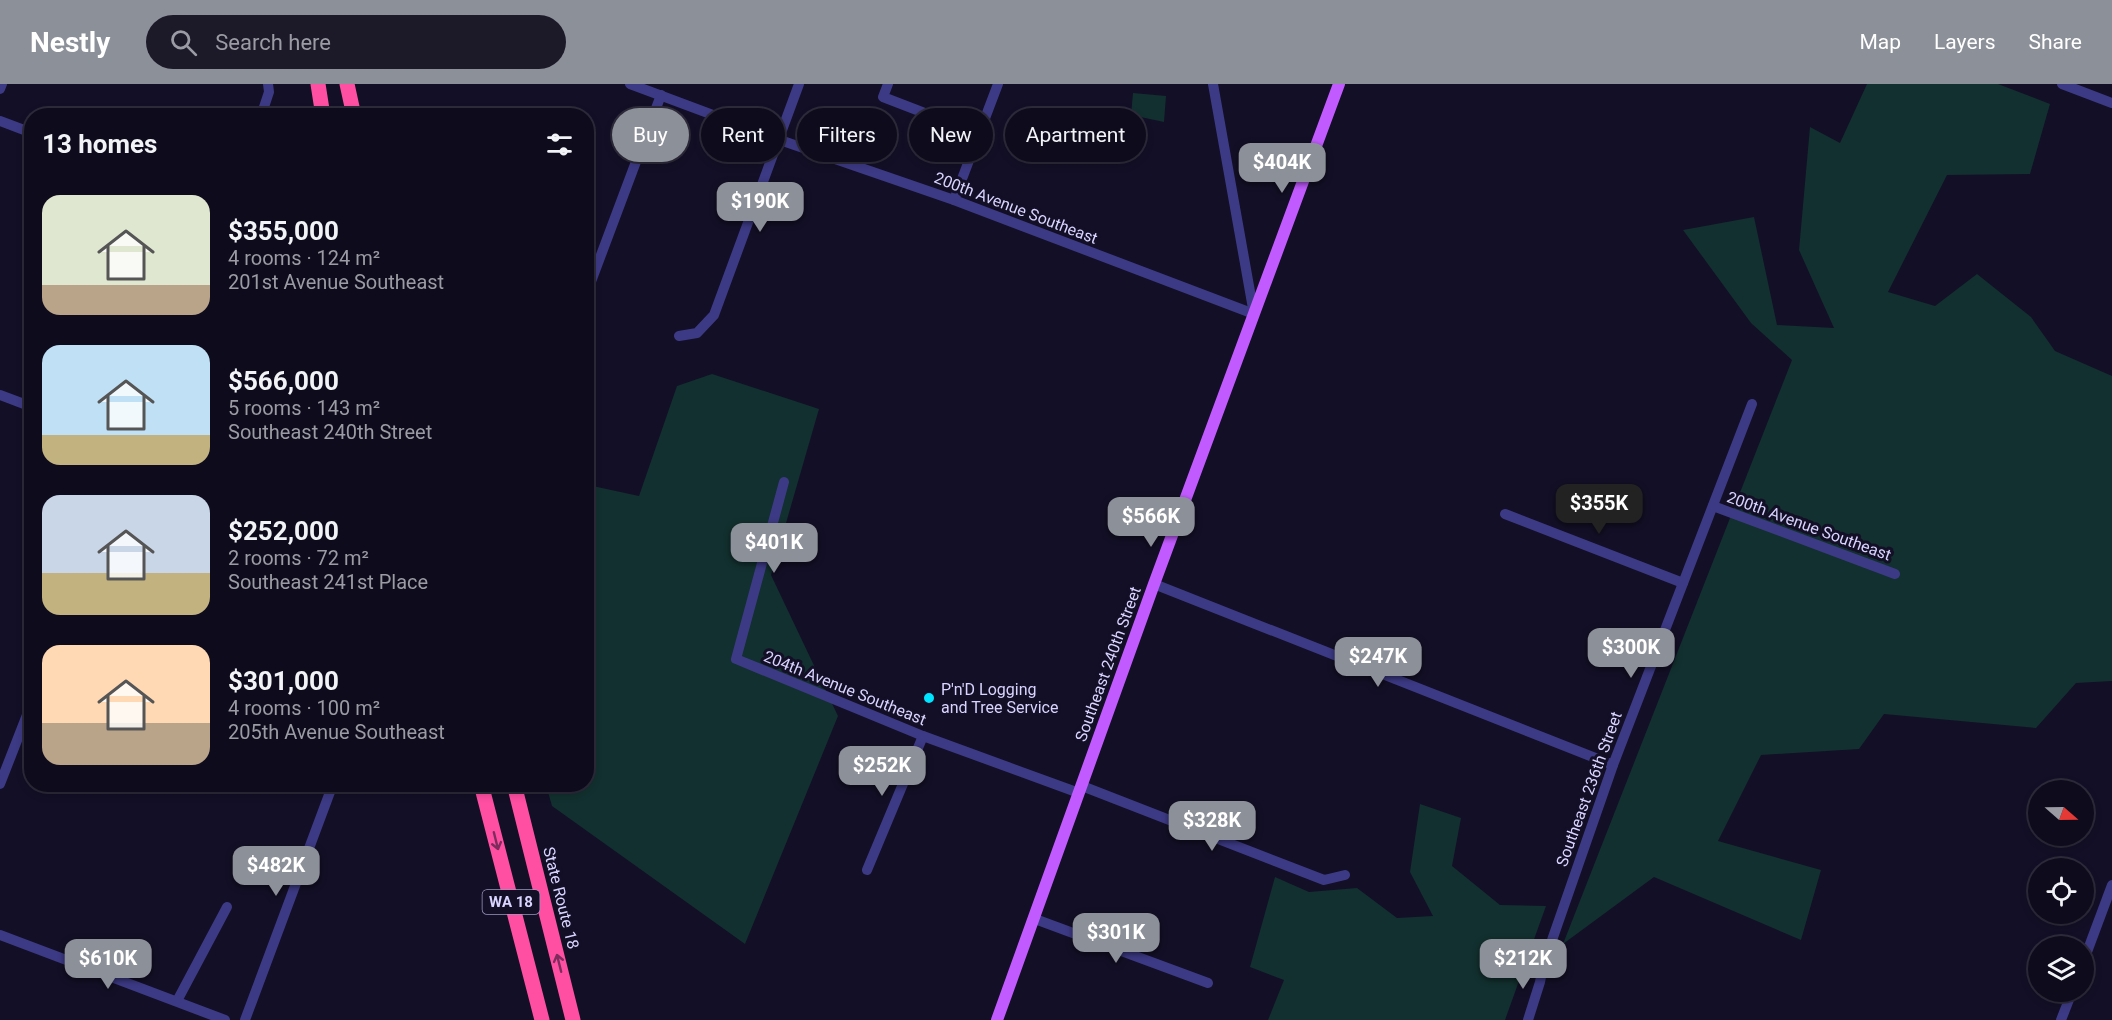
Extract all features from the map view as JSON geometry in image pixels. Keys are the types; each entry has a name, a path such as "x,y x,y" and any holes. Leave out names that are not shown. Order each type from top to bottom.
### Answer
{"highway":[{"path":"318,84 322,108"},
{"path":"347,84 352,108"},
{"name":"WA 18","path":"483,792 542,1020"},
{"name":"State Route 18","path":"516,792 573,1020"}],"main road":[{"name":"Southeast 240th Street","path":"997,1020 1154,584 1339,84"}],"street":[{"path":"0,89 2,84"},
{"name":"200th Avenue Southeast","path":"630,84 701,111"},
{"path":"785,125 799,84"},
{"path":"888,84 883,98 910,108"},
{"path":"989,108 998,84"},
{"path":"1213,84 1254,314"},
{"path":"2062,84 2112,103"},
{"path":"263,108 269,88"},
{"path":"594,275 661,96"},
{"path":"0,121 24,130"},
{"name":"200th Avenue Southeast","path":"785,142 954,200 1254,314"},
{"path":"679,336 697,333 714,315 772,162"},
{"path":"954,200 968,162"},
{"path":"0,395 24,403"},
{"name":"Southeast 236th Street","path":"1528,1020 1543,966 1613,765 1752,404"},
{"name":"204th Avenue Southeast","path":"784,482 736,659 923,736 1081,789 1324,880 1345,875"},
{"name":"200th Avenue Southeast","path":"1713,506 1895,574"},
{"path":"1505,514 1683,583"},
{"path":"1154,584 1613,765"},
{"path":"0,784 24,722"},
{"path":"867,870 923,736"},
{"path":"245,1020 330,792"},
{"path":"2093,936 2112,885"},
{"path":"177,1001 227,907"},
{"path":"1035,919 1208,983"},
{"path":"0,935 225,1020"},
{"path":"2061,1020 2068,1002"}],"green space":[{"path":"1867,84 1998,84 2050,104 2030,174 1947,175 1888,292 1935,306 1977,274 2031,317 2055,351 2112,376 2112,681 2076,683 2036,728 1884,714 1859,749 1761,755 1718,841 1821,870 1801,940 1654,877 1563,944 1792,360 1751,323 1683,230 1754,217 1777,325 1834,328 1799,250 1810,127 1840,143"},
{"path":"1133,93 1166,96 1164,122 1146,118 1146,108 1132,108"},
{"path":"712,374 819,409 771,575 838,716 745,944 552,806 548,792 594,792 594,486 639,496 677,386"},
{"path":"1420,804 1461,818 1452,866 1500,905 1546,906 1505,1020 1268,1020 1284,980 1250,967 1275,877 1309,892 1357,888 1397,918 1433,916 1410,872"}],"place":[{"name":"P'n'D Logging and Tree Service","path":"929,698"}]}
